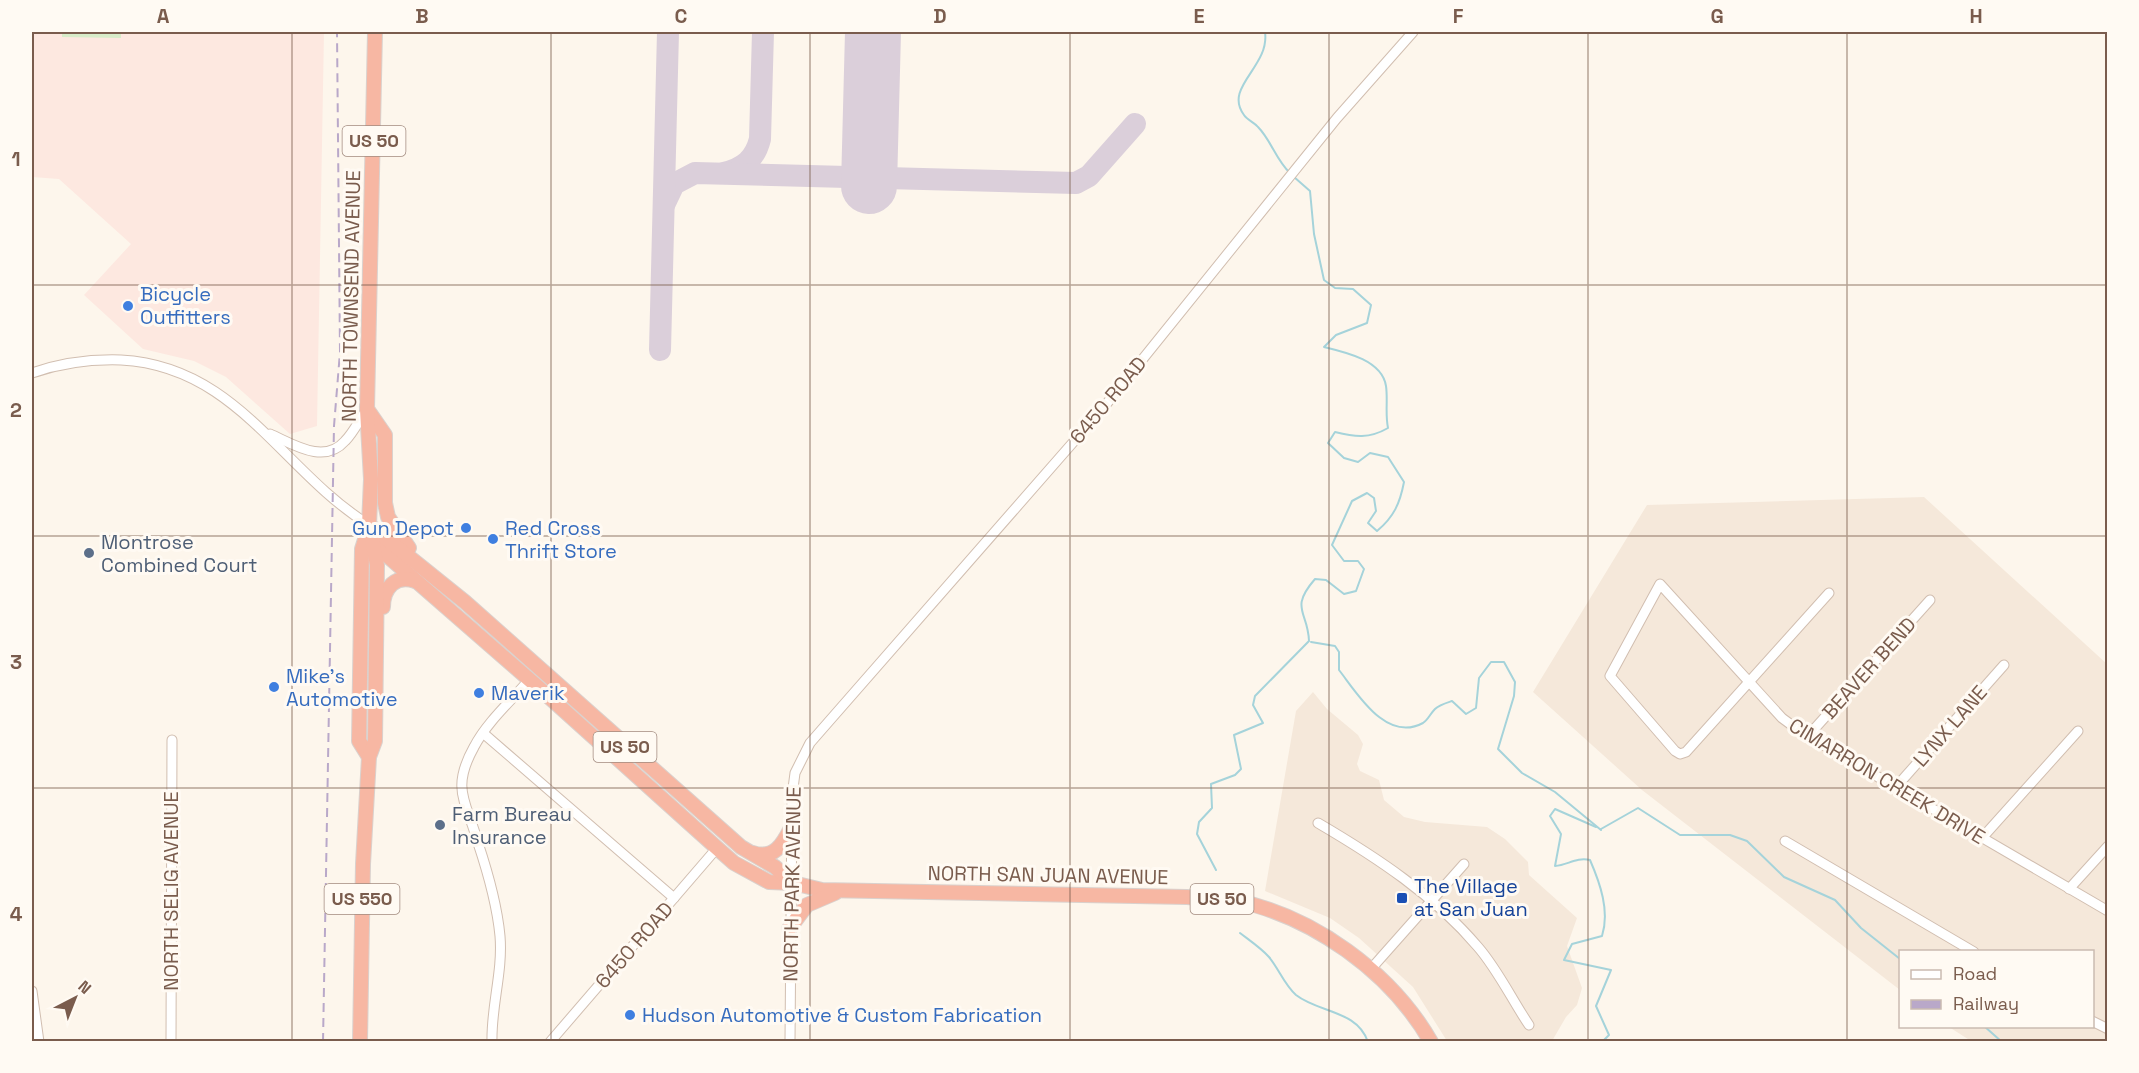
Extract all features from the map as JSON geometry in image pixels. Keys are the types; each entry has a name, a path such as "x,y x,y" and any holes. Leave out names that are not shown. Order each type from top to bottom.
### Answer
{"highway":[{"name":"NORTH TOWNSEND AVENUE","path":"360,1041 363,864 369,758 375,741 376,674 377,565 369,525 367,409 375,32"},
{"name":"US 50","path":"367,409 385,435 385,503 396,532 465,602 641,761 748,852 775,867 793,884"},
{"name":"NORTH TOWNSEND AVENUE","path":"369,525 362,549 359,741 369,758"},
{"name":"US 50","path":"369,525 465,602"},
{"name":"NORTH SAN JUAN AVENUE","path":"369,525 383,552 717,849 734,863 769,882 838,892 1187,897 1231,900 1270,910 1298,922 1331,941 1370,970 1411,1012 1431,1041"},
{"path":"376,674 382,661 383,596 397,580 409,578 416,581"},
{"path":"748,852 760,856 775,851 791,828"},
{"path":"789,929 807,905 838,892"}],"street":[{"name":"6450 ROAD","path":"799,764 824,726 1096,415 1305,159 1413,32"},
{"path":"32,373 75,361 106,359 151,364 202,381 236,405 344,509 369,525"},
{"path":"265,432 307,451 333,450 343,444 367,409"},
{"path":"1749,682 1660,584 1610,676 1680,754 1686,752 1749,682 1829,593"},
{"name":"BEAVER BEND","path":"1808,736 1930,600"},
{"name":"LYNX LANE","path":"1896,787 2004,665"},
{"path":"492,1041 499,982 500,937 495,902 477,839 465,811 461,789 469,756 483,733 529,680"},
{"name":"CIMARRON CREEK DRIVE","path":"1749,682 1782,718 1808,736 2108,911"},
{"path":"1982,838 2078,731"},
{"path":"483,733 674,898"},
{"name":"NORTH SELIG AVENUE","path":"171,1041 172,740"},
{"name":"NORTH PARK AVENUE","path":"789,1041 789,905 793,884 792,796 799,764"},
{"path":"1318,824 1377,857 1431,901 1479,948 1529,1025"},
{"path":"1785,841 1972,950"},
{"path":"2069,889 2108,846"},
{"name":"6450 ROAD","path":"550,1041 717,849"},
{"path":"1370,970 1464,864"},
{"path":"32,992 39,1041"},
{"path":"2094,1022 2108,1029"}],"shaded area":[{"path":"32,32 324,32 317,426 290,434 226,377 194,361 143,349 84,295 131,244 59,179 32,177"},
{"path":"1924,497 2107,664 2107,1041 1971,1041 1951,1028 2094,1028 2094,950 1899,950 1899,989 1642,790 1533,692 1647,505"},
{"path":"1313,692 1327,709 1358,735 1363,744 1357,764 1360,771 1379,780 1384,800 1404,817 1425,822 1487,827 1505,839 1528,862 1529,875 1577,918 1567,946 1582,988 1577,1005 1566,1017 1552,1041 1447,1041 1413,987 1359,938 1330,918 1265,891 1296,711"}],"green space":[{"path":"62,32 121,32 121,38 62,37"}],"waterway":[{"path":"1265,32 1265,44 1261,56 1243,86 1239,95 1239,105 1245,117 1263,132 1290,173"},
{"path":"1216,870 1197,834 1199,822 1212,808 1211,784 1235,775 1241,769 1234,735 1263,723 1253,705 1255,696 1309,641 1301,604 1307,589 1315,579 1326,580 1344,594 1356,591 1364,569 1358,561 1344,561 1332,545 1352,501 1367,493 1374,498 1376,511 1368,523 1377,531 1395,509 1404,482 1388,457 1370,453 1358,462 1344,458 1328,443 1335,432 1362,436 1375,434 1388,428 1386,386 1378,370 1370,364 1352,355 1324,347 1336,335 1367,323 1371,305 1353,289 1335,288 1324,280 1314,234 1310,191 1294,177"},
{"path":"1311,642 1335,646 1339,652 1339,670 1355,691 1374,713 1397,726 1410,727 1423,723 1433,711 1452,701 1466,714 1476,708 1479,678 1491,662 1504,662 1515,682 1514,696 1498,749 1522,773 1555,792 1601,830"},
{"path":"1601,829 1638,808 1680,835 1730,835 1747,841 1784,877 1835,900 1861,928 1899,958"},
{"path":"1596,827 1555,809 1550,816 1561,834 1555,866 1590,860 1603,897 1605,917 1602,936 1572,944 1564,960 1611,970 1596,1006 1609,1035 1602,1042"},
{"path":"1240,933 1269,957 1296,995 1346,1018 1363,1032 1368,1042"},
{"path":"1986,1028 2002,1042"}],"taxiway":[{"path":"660,350 668,32"},
{"path":"724,173 748,162 760,139 763,32"},
{"path":"664,205 674,184 695,173 1076,183 1089,176 1135,124"}],"runway":[{"path":"869,186 873,32"}],"railway":[{"path":"323,1042 334,426 340,352 337,32"}],"place":[{"name":"Bicycle Outfitters","path":"128,306"},
{"name":"Gun Depot","path":"466,528"},
{"name":"Red Cross Thrift Store","path":"493,539"},
{"name":"Montrose Combined Court","path":"89,553"},
{"name":"Mike's Automotive","path":"274,687"},
{"name":"Maverik","path":"479,693"},
{"name":"Farm Bureau Insurance","path":"440,825"},
{"name":"The Village at San Juan","path":"1402,898"},
{"name":"Hudson Automotive & Custom Fabrication","path":"630,1015"}]}
